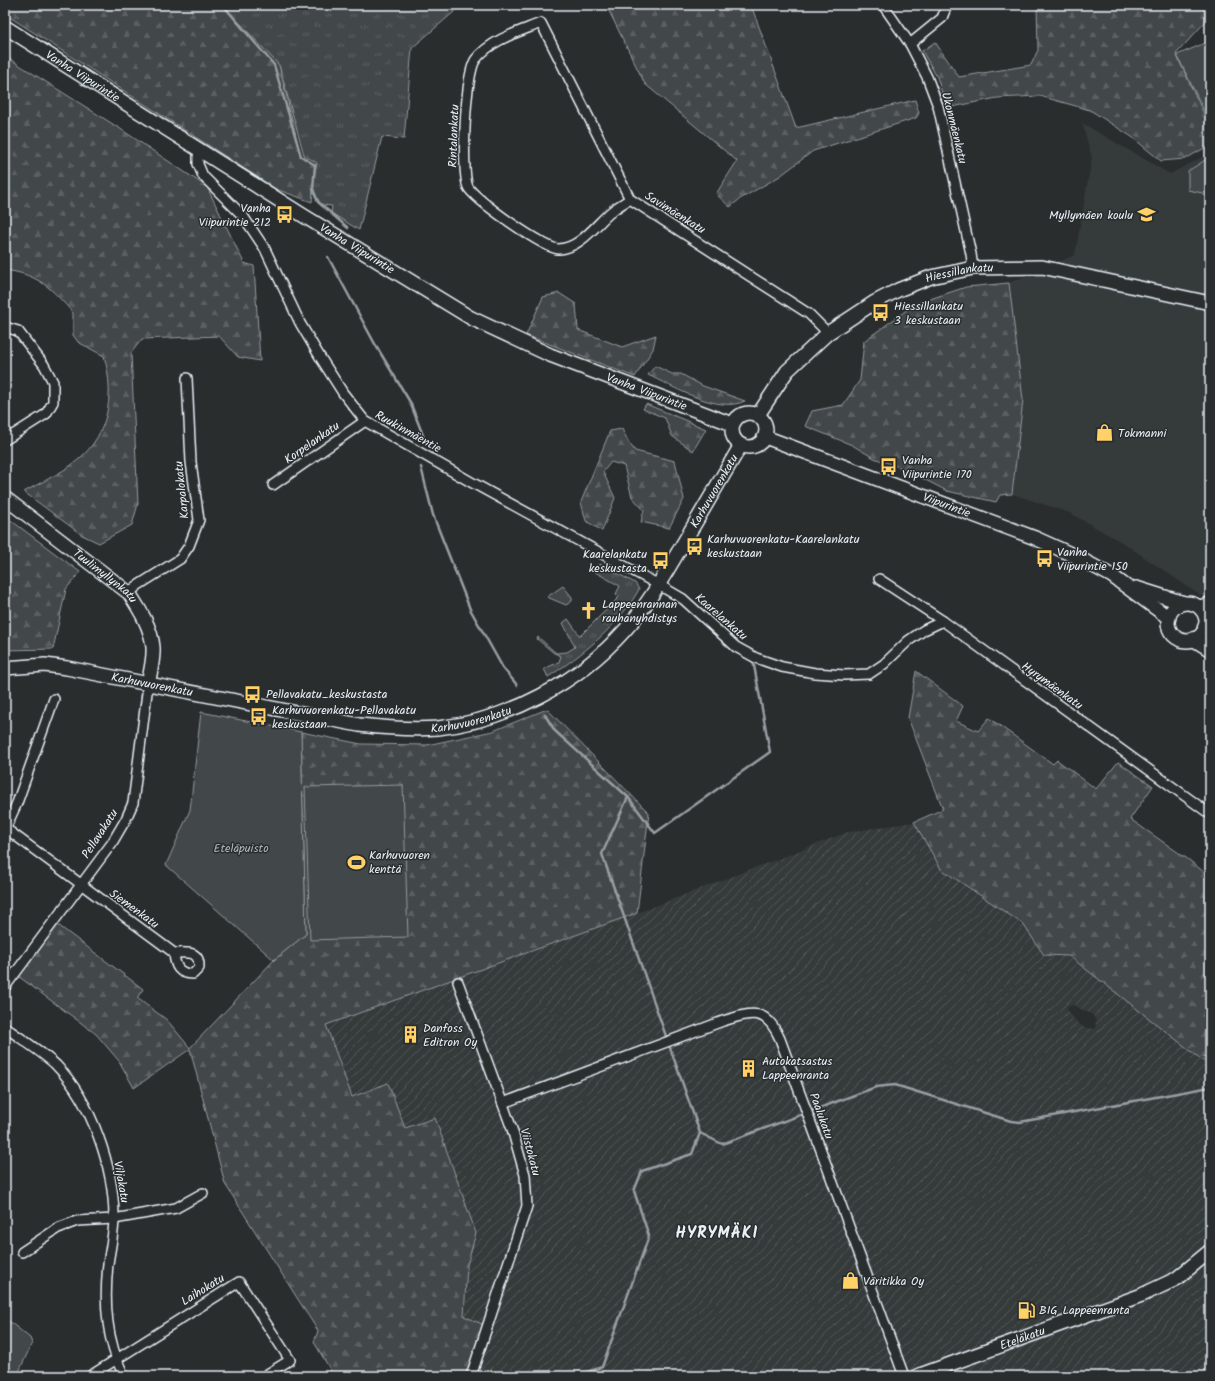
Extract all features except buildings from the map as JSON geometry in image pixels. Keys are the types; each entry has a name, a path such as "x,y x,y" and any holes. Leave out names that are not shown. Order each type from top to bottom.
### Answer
{"main road":[{"path":"1194,639 1210,649"}],"street":[{"name":"Ukonmäenkatu","path":"883,5 910,44 927,77 938,106 971,254 972,268"},
{"path":"910,44 942,18 947,5"},
{"name":"Savimäenkatu","path":"541,23 630,199 809,314 828,333"},
{"name":"Rintalankatu","path":"541,23 490,45 475,60 470,72 468,91 464,169 468,188 480,200 542,244 560,249 569,247 582,239 613,210 630,199"},
{"name":"Vanha Viipurintie","path":"5,27 436,299 499,333 550,356 732,424"},
{"name":"Ruukinmäentie","path":"200,150 198,164 203,176 243,216 265,249 300,323 343,393 365,421 471,482 659,584"},
{"name":"Hiessillankatu","path":"758,415 787,370 828,333 858,313 898,290 931,277 972,268 1042,267 1210,304"},
{"path":"5,326 18,331 44,366 53,382 53,402 46,414 5,440"},
{"name":"Karpalokatu","path":"129,593 137,586 180,559 189,546 199,520 191,462 187,378"},
{"path":"746,414 758,415 765,425 765,437 762,442 752,447 741,445 733,436 732,424 740,416 746,414"},
{"name":"Korpelankatu","path":"273,485 365,421"},
{"name":"Viipurintie","path":"765,437 1035,538 1075,556 1124,584 1169,618"},
{"name":"Karhuvuorenkatu","path":"5,668 45,665 67,668 359,725 404,729 424,729 488,717 521,706 582,671 605,652 626,630 659,584 741,445"},
{"name":"Tuulimyllynkatu","path":"5,498 129,593 143,614 150,631 153,649 148,685"},
{"name":"Hyrymäenkatu","path":"879,579 943,622 1210,814"},
{"name":"Kaarelankatu","path":"659,584 683,599 736,648 756,658 782,667 815,673 844,675 869,674 884,664 908,641 924,630 943,622"},
{"name":"Viipurintie","path":"1124,584 1158,596 1190,604"},
{"path":"1190,604 1205,615 1208,625 1199,636 1194,639 1183,640 1173,634 1170,630 1169,618 1171,611 1177,606 1190,604 1205,604 1210,601"},
{"name":"Pellavakatu","path":"5,987 120,831 133,803 148,685"},
{"path":"5,828 17,803 54,700"},
{"name":"Siemenkatu","path":"5,828 174,953"},
{"name":"Viistokatu","path":"458,982 503,1103 525,1175 527,1206 471,1376"},
{"name":"Paalukatu","path":"503,1103 723,1021 746,1014 757,1014 769,1020 780,1040 904,1376"},
{"name":"Viljakatu","path":"5,1027 56,1065 69,1082 90,1116 108,1168 114,1219 106,1290 110,1340 116,1359 124,1376"},
{"path":"22,1252 58,1228 77,1221 114,1219 176,1208 203,1193"},
{"name":"Eteläkatu","path":"917,1376 1142,1295 1176,1279 1210,1251"},
{"name":"Laihokatu","path":"116,1359 239,1282 290,1360 264,1376"},
{"path":"90,1376 116,1359"}],"shaded area":[{"path":"1082,123 1170,174 1210,153 1210,602 1125,544 1070,513 1012,494 1023,400 1009,283 1075,255 1092,158"},
{"path":"914,822 941,869 1023,924 1044,955 1069,956 1210,1066 1210,1376 468,1376 464,1316 467,1265 476,1233 435,1118 405,1128 352,1097 325,1025 637,913 848,832","holes":["1073,1005 1093,1015 1096,1022 1095,1029 1083,1027 1070,1015 1066,1007"]}],"green space":[{"path":"5,5 223,5 279,65 301,156 315,165 312,202 276,189 5,14"},
{"path":"218,5 462,5 412,48 404,139 382,137 359,230 331,213 332,206 322,205 311,190 317,163 304,155 279,65"},
{"path":"606,5 751,5 796,128 915,100 919,113 916,118 813,151 780,176 740,199 730,207 716,194 737,161 645,84"},
{"path":"1037,5 1202,5 1207,20 1176,54 1210,127 1210,145 1185,159 1161,161 1132,137 1090,110 1040,96 997,98 947,108 937,77 922,51 935,42 959,77 1031,65 1038,50"},
{"path":"1210,41 1210,123 1177,55"},
{"path":"5,56 119,128 207,187 244,263 254,266 260,361 238,357 219,336 142,339 131,353 138,504 132,525 99,543 82,535 24,492 70,466 83,456 93,444 101,431 106,417 109,402 109,387 108,372 104,356 78,342 73,335 73,313 65,304 51,290 36,279 17,272 5,270"},
{"path":"1210,157 1210,192 1207,194 1188,190 1188,171"},
{"path":"1009,283 1023,400 1012,494 1000,495 996,502 947,491 902,468 874,458 852,445 805,426 812,411 843,405 860,380 864,341 915,304 966,287"},
{"path":"559,293 576,304 578,330 622,347 656,335 653,349 635,377 526,335 543,297"},
{"path":"655,366 672,374 681,374 703,386 745,401 734,404 722,404 695,397 648,375"},
{"path":"646,404 706,429 693,451 672,436 665,418 643,409"},
{"path":"622,429 635,451 675,461 684,499 669,528 641,522 644,510 632,497 624,466 611,462 603,472 615,498 602,531 586,521 581,502 610,431"},
{"path":"5,516 80,572 66,589 53,649 5,650"},
{"path":"600,564 635,583 639,589 629,606 609,629 586,650 548,677 544,669 559,662 561,656 554,653 537,639 538,637 556,653 567,652 575,647 563,623 568,619 580,636 619,597 616,594 620,586 595,572"},
{"path":"563,586 572,597 572,601 566,605 547,597"},
{"path":"916,671 963,706 956,721 978,731 989,718 1053,764 1057,760 1096,789 1118,762 1153,786 1130,819 1189,860 1210,877 1210,1066 1069,956 1044,955 1023,924 941,869 914,822 943,809 908,718"},
{"path":"547,709 649,813 637,913 326,1025 352,1097 388,1083 405,1128 435,1118 476,1233 467,1265 464,1316 484,1325 468,1376 334,1376 314,1342 318,1331 225,1184 190,1049 134,1088 119,1061 96,1034 18,976 58,925 143,989 137,998 167,1020 190,1048 274,960 306,934 301,732 361,744 427,745 493,731"},
{"name":"Eteläpuisto","path":"201,712 301,732 306,934 274,960 166,865 190,810"},
{"name":"Karhuvuoren kenttä","path":"403,785 408,937 310,940 305,787"},
{"path":"5,1318 30,1338 32,1343 17,1376 5,1376"}],"waterway":[{"path":"223,5 274,65 301,156 315,165 313,189 318,202 348,228"},
{"path":"328,257 375,344 410,402 426,443"},
{"path":"421,467 433,515 470,609 503,668 517,685"},
{"path":"628,797 655,833 770,752 753,660"},
{"path":"545,715 555,731 628,797 602,854 700,1133 692,1154 642,1171 634,1191 649,1236 602,1367 575,1376"},
{"path":"700,1133 722,1144 876,1087 895,1085 1011,1121 1020,1122 1210,1087"}],"place":[{"name":"Vanha Viipurintie 212","path":"284,215"},
{"name":"Myllymäen koulu","path":"1146,215"},
{"name":"Hiessillankatu 3 keskustaan","path":"881,313"},
{"name":"Tokmanni","path":"1105,433"},
{"name":"Vanha Viipurintie 170","path":"889,467"},
{"name":"Karhuvuorenkatu-Kaarelankatu keskustaan","path":"694,546"},
{"name":"Vanha Viipurintie 150","path":"1044,559"},
{"name":"Kaarelankatu keskustasta","path":"660,561"},
{"name":"Lappeenrannan rauhanyhdistys","path":"589,611"},
{"name":"Pellavakatu_keskustasta","path":"253,694"},
{"name":"Karhuvuorenkatu-Pellavakatu keskustaan","path":"259,717"},
{"name":"Karhuvuoren kenttä","path":"356,862"},
{"name":"Danfoss Editron Oy","path":"410,1035"},
{"name":"Autokatsastus Lappeenranta","path":"749,1068"},
{"name":"Väritikka Oy","path":"850,1281"},
{"name":"BIG Lappeenranta","path":"1026,1310"}],"district":[{"name":"HYRYMÄKI","path":"717,1233"}]}
